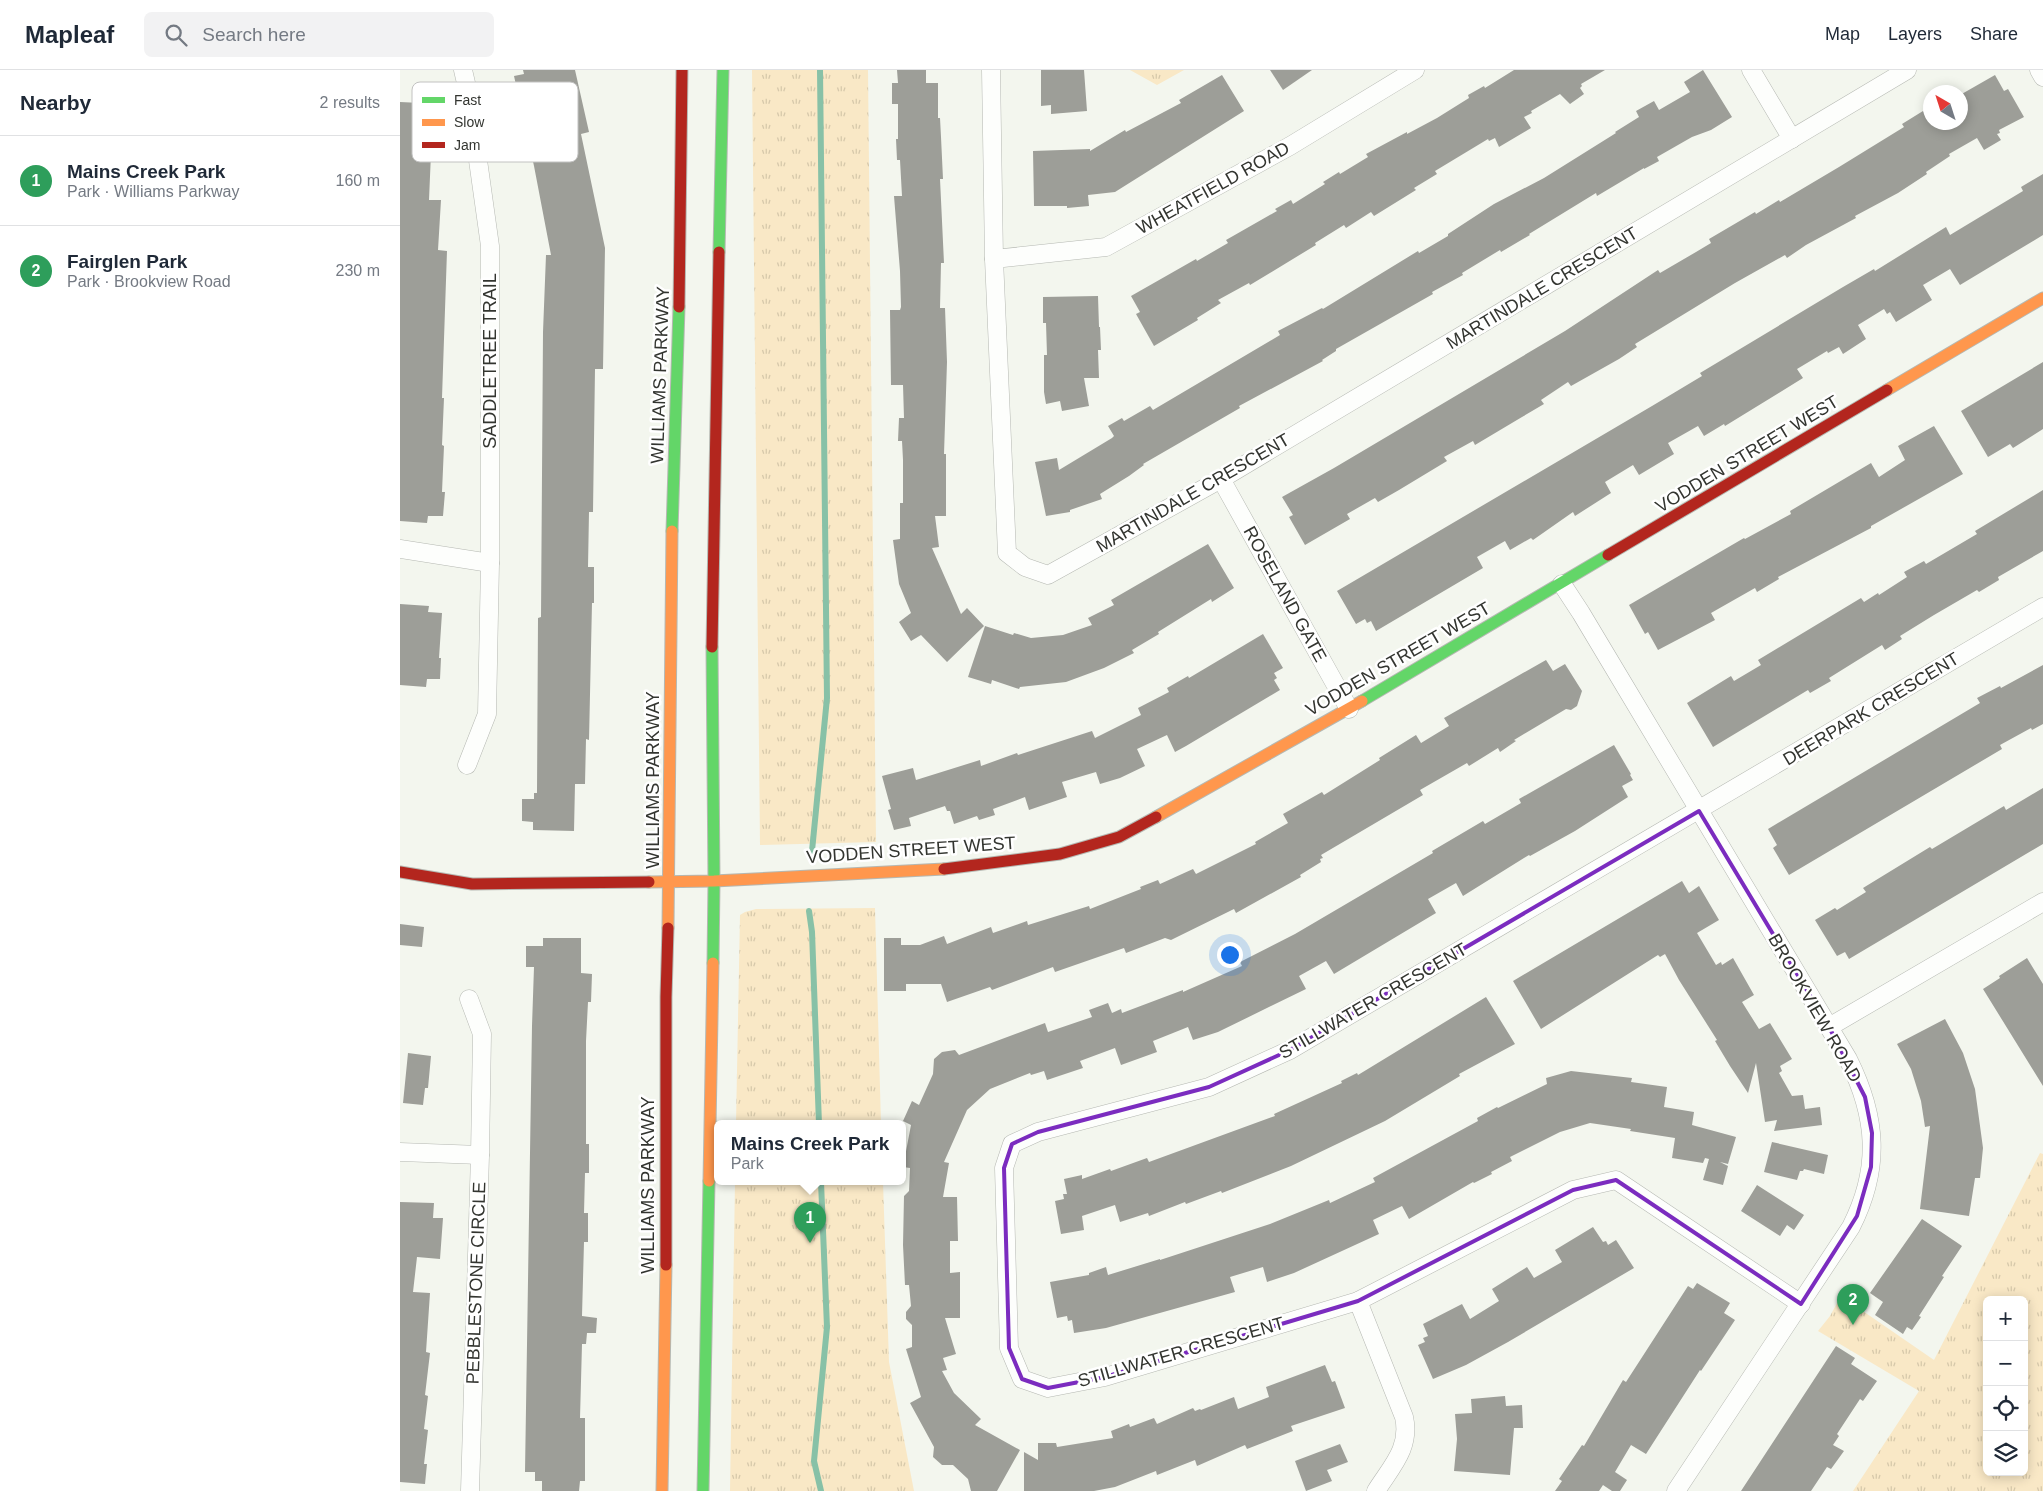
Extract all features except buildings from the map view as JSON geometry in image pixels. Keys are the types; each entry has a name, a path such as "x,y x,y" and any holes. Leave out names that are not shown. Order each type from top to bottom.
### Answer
{"main road":[{"name":"WILLIAMS PARKWAY","path":"662,1491 666,1273 666,997 670,882 671,564 679,378 682,70"},
{"path":"703,1491 714,881 712,653 723,70"},
{"name":"VODDEN STREET WEST","path":"400,872 472,884 714,881 955,868 1060,854 1119,837 1349,709 2043,298"}],"street":[{"name":"MARTINDALE CRESCENT","path":"991,70 994,260 1007,553 1025,567 1048,574 1222,479 1907,70"},
{"name":"WHEATFIELD ROAD","path":"994,260 1106,247 1290,146 1415,70"},
{"path":"1751,70 1792,139"},
{"path":"2038,70 2043,77"},
{"name":"SADDLETREE TRAIL","path":"467,765 487,714 490,563 490,246 478,162"},
{"name":"ROSELAND GATE","path":"1222,479 1349,709"},
{"path":"400,549 490,563"},
{"name":"BROOKVIEW ROAD","path":"1562,584 1848,1059 1865,1097 1872,1132 1870,1167 1863,1201 1857,1216 1841,1244 1676,1491"},
{"name":"DEERPARK CRESCENT","path":"1699,811 2043,608"},
{"name":"STILLWATER CRESCENT","path":"1699,811 1290,1050 1209,1087 1038,1132 1012,1144 1004,1168 1009,1348 1022,1379 1048,1388 1105,1377 1358,1301 1573,1190 1616,1180 1800,1304"},
{"path":"1828,1027 2043,902"},
{"name":"PEBBLESTONE CIRCLE","path":"469,999 482,1034 470,1491"},
{"path":"400,1152 480,1155"},
{"path":"1358,1301 1404,1418 1407,1431 1404,1448 1376,1491"}],"highlighted area":[{"path":"1699,811 1829,1027 1865,1097 1872,1133 1871,1167 1857,1216 1801,1304 1616,1180 1573,1190 1358,1301 1105,1377 1048,1388 1022,1379 1009,1348 1004,1168 1012,1144 1038,1132 1209,1087 1290,1050"}],"green space":[{"path":"752,70 868,70 876,842 760,845"},
{"path":"1130,70 1184,70 1157,85"},
{"path":"875,908 881,1120 736,1120 740,915 756,909"},
{"path":"2040,1153 2043,1154 2043,1491 1853,1491 1919,1391 1818,1331 1830,1316 1841,1296 1934,1360"},
{"path":"735,1185 883,1185 889,1362 914,1491 730,1491"}],"waterway":[{"path":"812,851 827,698 820,70"},
{"path":"809,911 812,932 819,1120"},
{"path":"821,1185 827,1327 814,1461 821,1491"}],"traffic: fast":[{"path":"719,252 723,70"},
{"path":"672,531 679,307"},
{"path":"1362,701 1608,555"},
{"path":"712,647 713,963"},
{"path":"703,1491 709,1181"}],"traffic: slow":[{"path":"1887,390 2043,298"},
{"path":"668,928 672,531"},
{"path":"1156,817 1362,701"},
{"path":"649,882 714,881 944,869"},
{"path":"709,1181 713,963"},
{"path":"662,1491 666,1265"}],"traffic: jam":[{"path":"679,307 682,70"},
{"path":"712,647 719,252"},
{"path":"1608,555 1887,390"},
{"path":"944,869 1060,854 1119,837 1156,817"},
{"path":"400,872 472,884 649,882"},
{"path":"666,1265 666,997 668,928"}],"place":[{"name":"Mains Creek Park","path":"810,1243"},
{"name":"Fairglen Park","path":"1853,1325"}]}
